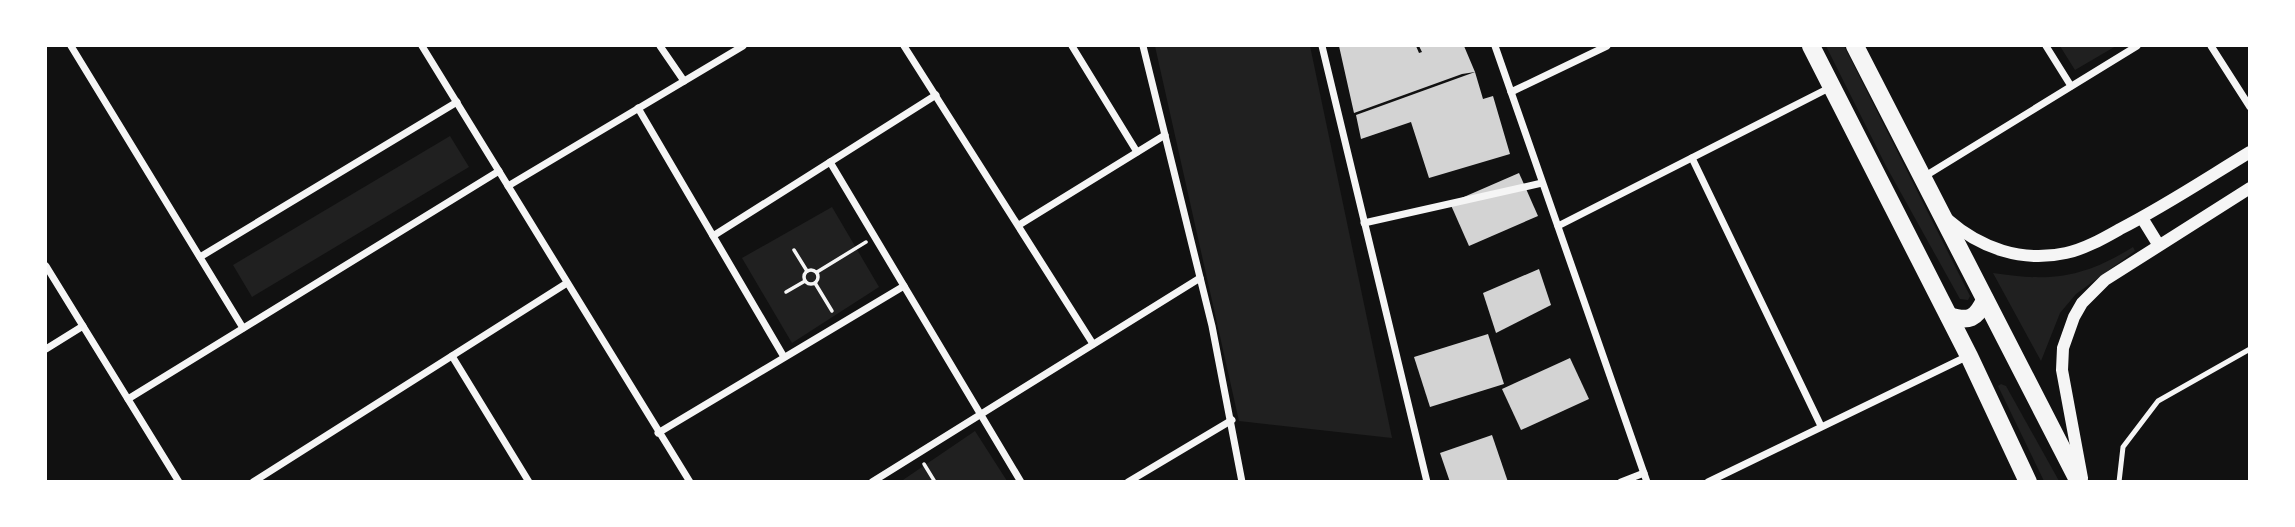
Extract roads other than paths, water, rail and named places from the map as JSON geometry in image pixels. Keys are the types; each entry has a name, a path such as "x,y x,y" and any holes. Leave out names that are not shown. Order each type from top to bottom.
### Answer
{"main road":[{"path":"1811,46 1969,356 2028,481"},
{"path":"1855,46 2081,481"},
{"path":"1949,316 1962,321 1972,317 1980,310 1985,300"}],"street":[{"path":"71,46 243,328"},
{"path":"422,46 690,481"},
{"path":"660,46 684,81"},
{"path":"508,186 743,46"},
{"path":"904,46 1093,344"},
{"path":"1073,46 1138,152"},
{"path":"1143,46 1200,278 1242,481"},
{"path":"1322,46 1427,481"},
{"path":"1495,46 1646,477 1621,481"},
{"path":"1511,92 1607,46"},
{"path":"2046,46 2071,86"},
{"path":"1922,178 2137,46"},
{"path":"2211,46 2249,107"},
{"path":"1558,226 1832,87"},
{"path":"713,236 936,94"},
{"path":"200,257 457,102"},
{"path":"638,108 784,357"},
{"path":"1019,225 1165,135"},
{"path":"1939,212 1965,235 1997,250 2032,257 2067,253 2100,240 2142,218 2249,152"},
{"path":"1692,158 1821,426"},
{"path":"830,162 1021,481"},
{"path":"128,399 499,171"},
{"path":"1364,223 1542,183"},
{"path":"2081,481 2062,370 2067,332 2082,303 2105,280 2249,188"},
{"path":"2142,218 2158,244"},
{"path":"46,266 179,481"},
{"path":"872,481 1200,278"},
{"path":"253,481 567,283"},
{"path":"658,433 904,286"},
{"path":"46,349 83,326"},
{"path":"452,356 525,480"},
{"path":"1708,481 1969,356"},
{"path":"1128,481 1231,419"}],"lane":[{"path":"2119,481 2123,447 2158,401 2249,349"}]}
